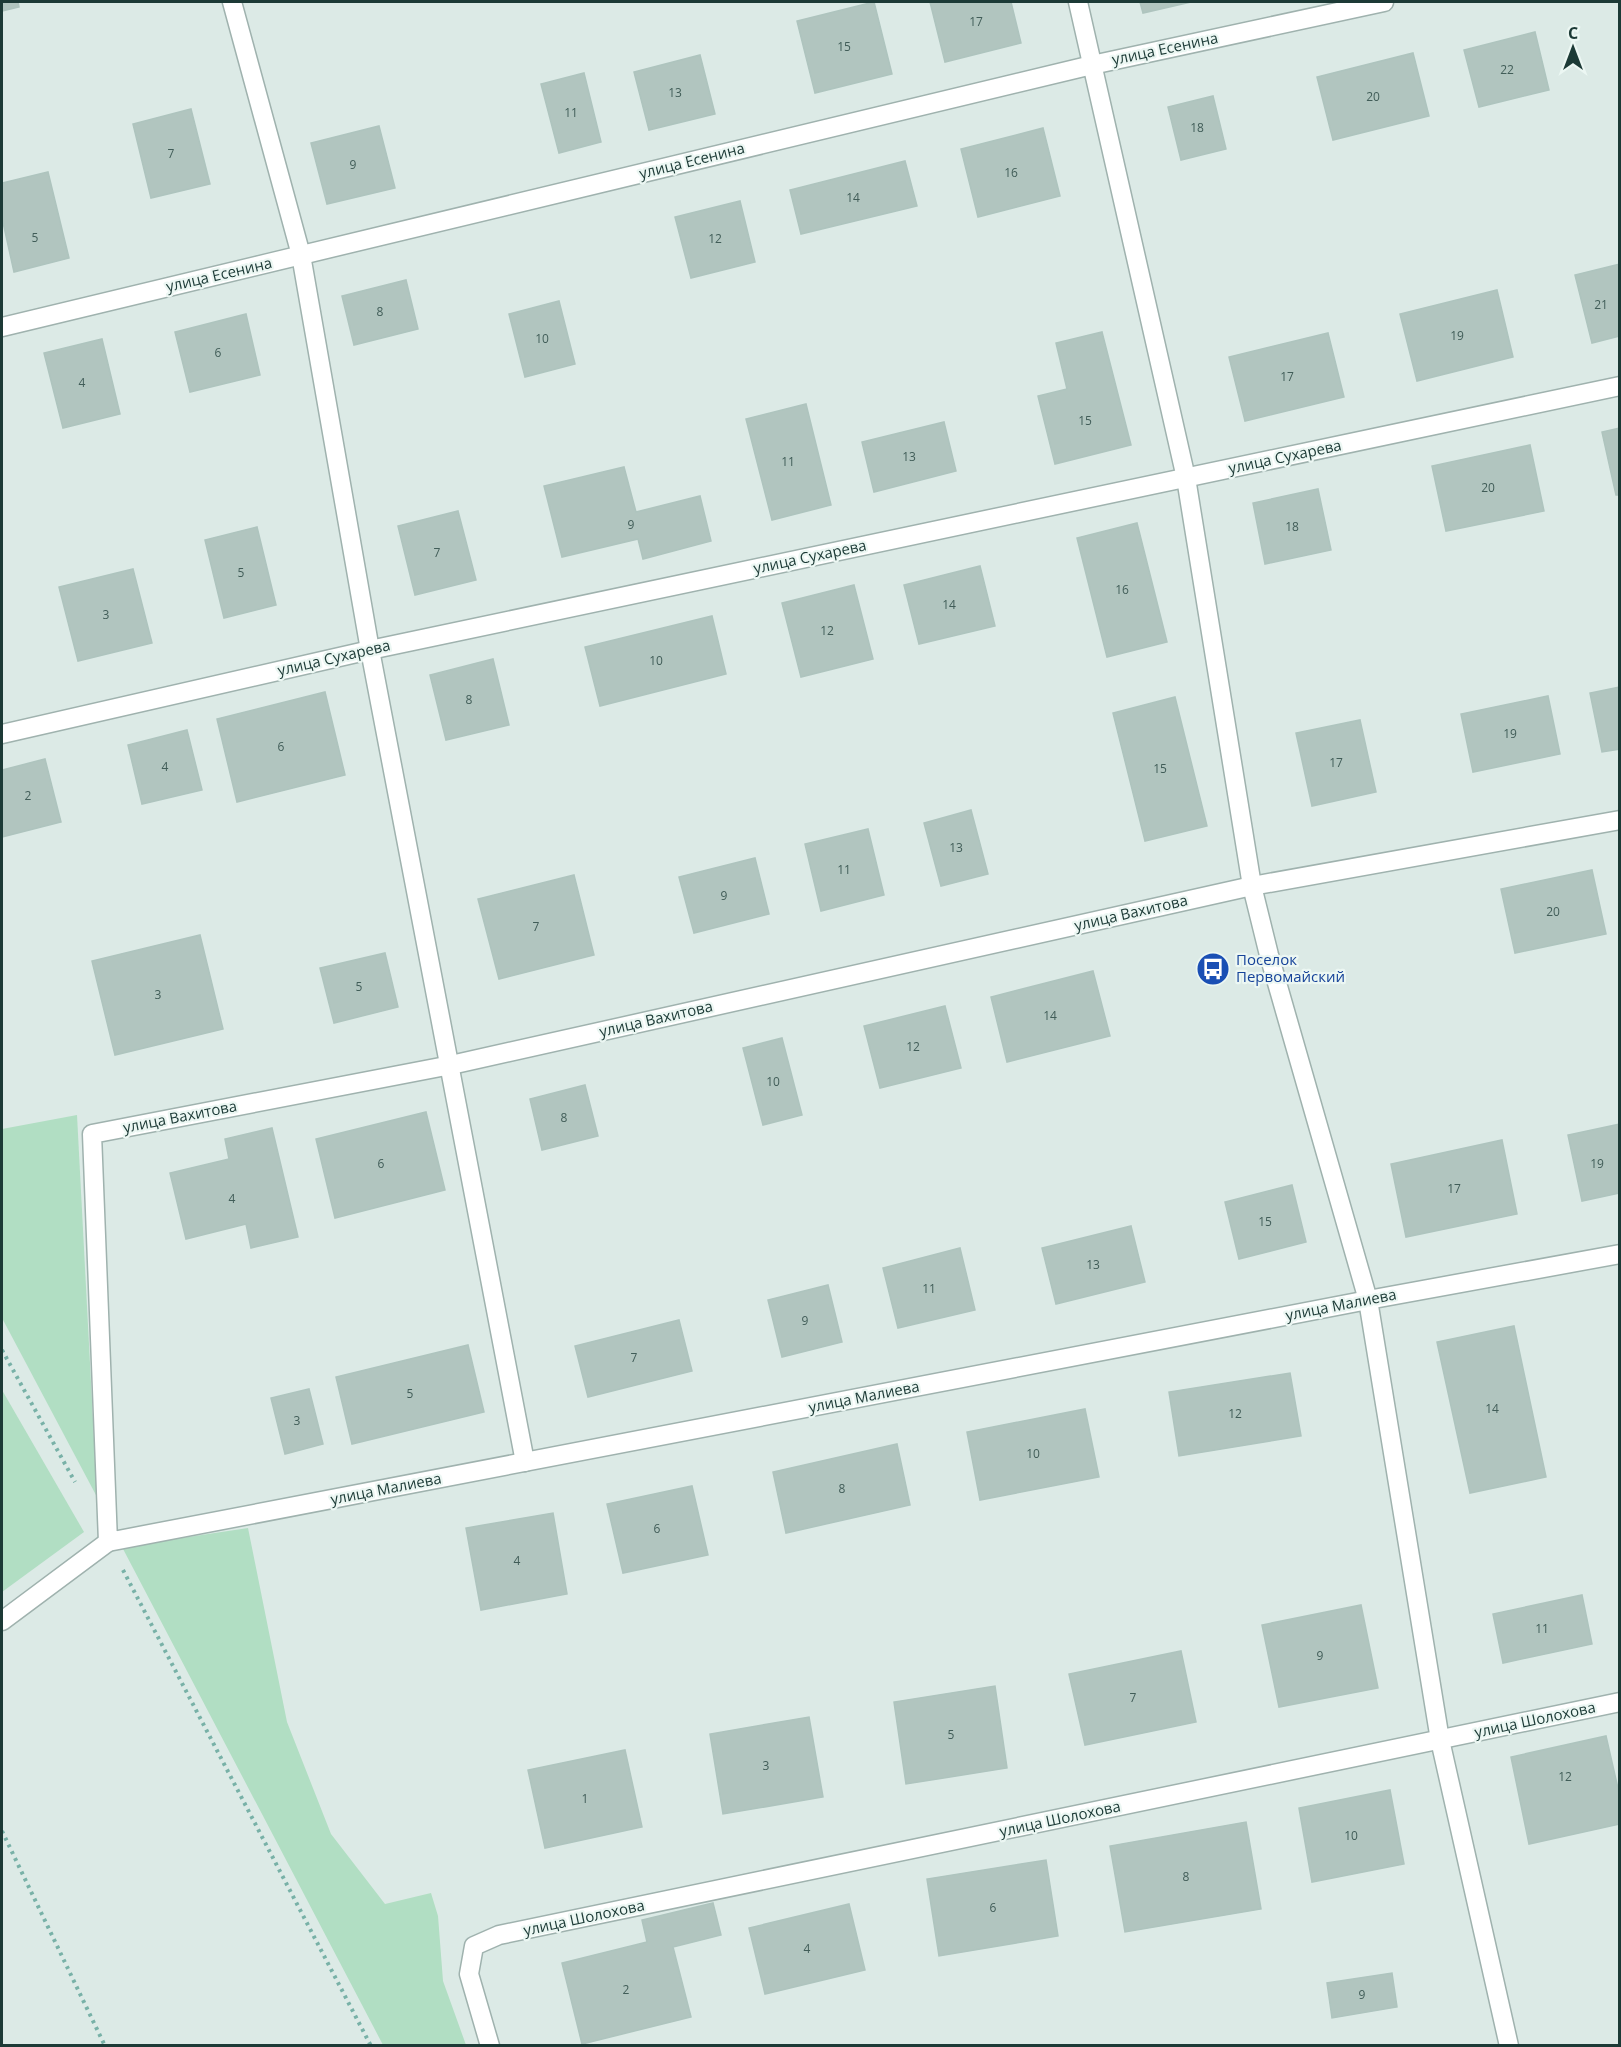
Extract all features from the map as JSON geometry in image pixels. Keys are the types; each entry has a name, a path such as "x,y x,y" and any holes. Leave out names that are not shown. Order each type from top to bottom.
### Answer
{"street":[{"path":"232,2 301,255 370,650 525,1462"},
{"path":"1078,2 1186,478 1252,886 1269,955 1368,1300 1440,1740 1509,2046"},
{"name":"улица Есенина","path":"2,327 1092,65 1384,2"},
{"name":"улица Сухарева","path":"2,734 370,650 1620,386"},
{"name":"улица Вахитова","path":"108,1542 92,1134 451,1065 1252,886 1620,820"},
{"name":"улица Малиева","path":"108,1542 1368,1300 1620,1254"},
{"path":"2,1621 108,1542"},
{"name":"улица Шолохова","path":"490,2046 469,1974 474,1946 499,1935 1620,1702"}],"path":[{"path":"2,1350 80,1491"},
{"path":"108,1542 371,2046"},
{"path":"2,1832 105,2046"}],"green space":[{"path":"77,1115 97,1497 2,1318 2,1129"},
{"path":"2,1390 84,1532 2,1592"},
{"path":"248,1528 287,1722 331,1834 385,1904 431,1893 438,1916 443,1981 466,2045 383,2045 122,1547"}],"building":[{"path":"2,2 18,2 19,7 2,11"},
{"path":"874,2 892,74 815,93 797,21"},
{"path":"930,2 1011,2 1021,43 945,62"},
{"path":"1140,2 1191,2 1143,13"},
{"path":"1535,32 1549,90 1479,107 1464,50"},
{"path":"1413,53 1429,116 1333,140 1317,77"},
{"path":"700,55 715,114 649,130 634,72"},
{"path":"584,73 601,142 559,153 541,84"},
{"path":"1213,96 1226,149 1181,160 1168,107"},
{"path":"191,109 210,184 151,198 133,124"},
{"path":"379,126 395,188 327,204 311,143"},
{"path":"1043,128 1060,196 978,217 961,149"},
{"path":"905,161 917,206 801,234 790,190"},
{"path":"48,172 69,258 14,272 2,218 2,183"},
{"path":"740,201 755,262 691,278 675,217"},
{"path":"1620,264 1620,336 1592,343 1575,275"},
{"path":"406,280 418,329 354,345 342,296"},
{"path":"1497,290 1513,357 1417,381 1400,314"},
{"path":"559,301 575,364 525,377 509,314"},
{"path":"246,314 260,375 190,392 175,332"},
{"path":"1102,332 1131,445 1055,464 1038,396 1067,389 1056,343"},
{"path":"1328,333 1344,397 1245,421 1229,357"},
{"path":"102,339 120,414 63,428 44,353"},
{"path":"806,404 831,505 772,520 746,419"},
{"path":"944,422 956,471 874,492 862,442"},
{"path":"1620,428 1620,495 1616,495 1602,432"},
{"path":"1530,445 1544,511 1446,531 1432,466"},
{"path":"624,467 636,512 700,496 711,541 643,559 638,539 562,557 544,486"},
{"path":"1318,489 1331,550 1265,564 1253,503"},
{"path":"458,511 476,580 415,595 398,526"},
{"path":"1137,523 1167,642 1107,657 1077,538"},
{"path":"257,527 276,605 224,618 205,540"},
{"path":"980,566 995,626 919,644 904,585"},
{"path":"133,569 152,643 78,661 59,587"},
{"path":"854,585 873,659 801,677 782,603"},
{"path":"712,616 726,674 600,706 585,647"},
{"path":"493,659 509,725 446,740 430,675"},
{"path":"1620,687 1620,749 1602,752 1590,693"},
{"path":"325,692 345,775 237,802 217,719"},
{"path":"1548,696 1560,754 1473,772 1461,714"},
{"path":"1175,697 1207,826 1145,841 1113,713"},
{"path":"1360,720 1376,792 1312,806 1296,733"},
{"path":"187,730 202,790 142,804 128,745"},
{"path":"45,759 61,822 2,837 2,770"},
{"path":"971,810 988,874 941,886 924,823"},
{"path":"868,829 884,895 821,911 805,844"},
{"path":"755,858 769,914 694,933 679,877"},
{"path":"1592,870 1606,934 1515,953 1501,889"},
{"path":"574,875 594,955 499,979 478,899"},
{"path":"200,935 223,1029 115,1055 92,961"},
{"path":"385,953 398,1007 334,1023 320,968"},
{"path":"1093,971 1110,1036 1007,1062 991,997"},
{"path":"945,1006 961,1068 880,1088 864,1026"},
{"path":"782,1038 802,1115 763,1125 743,1048"},
{"path":"585,1085 598,1136 542,1150 530,1099"},
{"path":"426,1112 445,1190 335,1218 316,1139"},
{"path":"1620,1124 1620,1193 1582,1201 1568,1135"},
{"path":"272,1128 298,1237 251,1248 246,1224 186,1239 170,1173 229,1159 225,1139"},
{"path":"1502,1140 1517,1214 1406,1237 1391,1164"},
{"path":"1292,1185 1306,1242 1239,1259 1225,1202"},
{"path":"1131,1226 1145,1282 1056,1304 1042,1248"},
{"path":"960,1248 975,1310 898,1328 883,1268"},
{"path":"828,1285 842,1342 782,1357 768,1300"},
{"path":"679,1320 692,1371 588,1397 575,1346"},
{"path":"1514,1326 1546,1477 1470,1493 1437,1342"},
{"path":"468,1345 484,1412 352,1444 336,1377"},
{"path":"1290,1373 1301,1436 1179,1456 1169,1392"},
{"path":"309,1389 323,1444 285,1454 271,1398"},
{"path":"1085,1409 1099,1477 980,1500 967,1432"},
{"path":"897,1444 910,1505 786,1533 773,1472"},
{"path":"692,1486 708,1555 623,1573 607,1504"},
{"path":"553,1513 567,1594 481,1610 466,1528"},
{"path":"1582,1595 1592,1644 1503,1663 1493,1614"},
{"path":"1361,1605 1378,1688 1279,1707 1262,1625"},
{"path":"1181,1651 1196,1722 1085,1745 1069,1674"},
{"path":"995,1686 1007,1768 906,1784 894,1702"},
{"path":"809,1717 823,1797 723,1814 710,1734"},
{"path":"1606,1736 1620,1797 1620,1824 1529,1844 1511,1757"},
{"path":"625,1750 642,1827 545,1848 528,1770"},
{"path":"1390,1790 1404,1864 1312,1882 1299,1808"},
{"path":"1246,1822 1261,1909 1125,1932 1110,1846"},
{"path":"1046,1860 1058,1936 939,1956 927,1879"},
{"path":"713,1903 721,1935 673,1947 691,2017 582,2044 562,1963 647,1942 642,1920"},
{"path":"849,1904 865,1970 765,1994 749,1928"},
{"path":"1392,1973 1397,2007 1332,2018 1327,1983"}],"place":[{"name":"Поселок Первомайский","path":"1213,969"}]}
